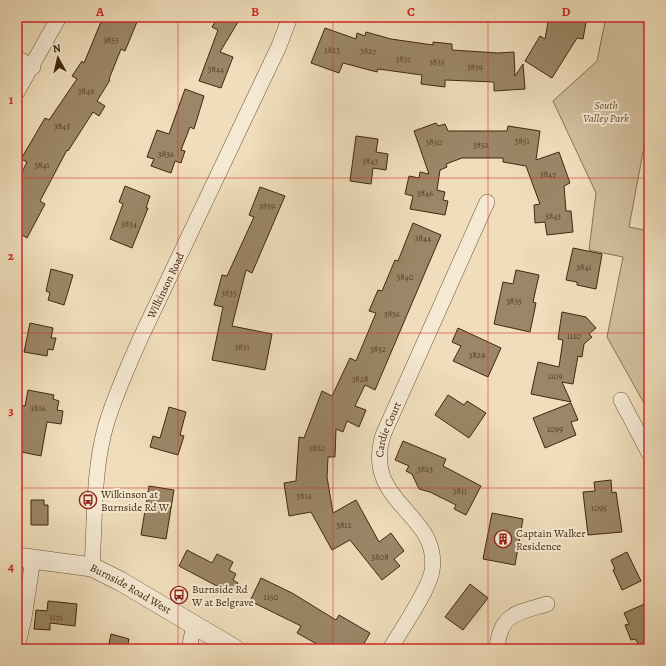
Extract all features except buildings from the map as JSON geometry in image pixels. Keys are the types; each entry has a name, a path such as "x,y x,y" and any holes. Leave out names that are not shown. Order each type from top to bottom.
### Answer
{"street":[{"path":"17,92 33,67 60,17"},
{"name":"Wilkinson Road","path":"92,567 97,481 101,451 106,426 121,383 151,316 279,46 290,17"},
{"path":"17,58 33,67"},
{"name":"Cardie Court","path":"390,649 426,586 432,572 433,557 424,531 389,490 382,477 379,463 379,448 383,435 487,202"},
{"path":"621,400 649,453"},
{"path":"17,648 24,618 25,558"},
{"name":"Burnside Road West","path":"25,558 92,567 120,581 234,649"},
{"path":"497,649 502,625 515,614 547,604"},
{"path":"189,649 194,625"}],"green space":[{"name":"South Valley Park","path":"606,17 649,17 649,120 629,227 649,231 649,412 607,337 623,257 589,250 596,193 553,101 597,61"}],"place":[{"name":"Wilkinson at Burnside Rd W","path":"88,500"},
{"name":"Captain Walker Residence","path":"503,539"},
{"name":"Burnside Rd W at Belgrave","path":"179,595"}]}
